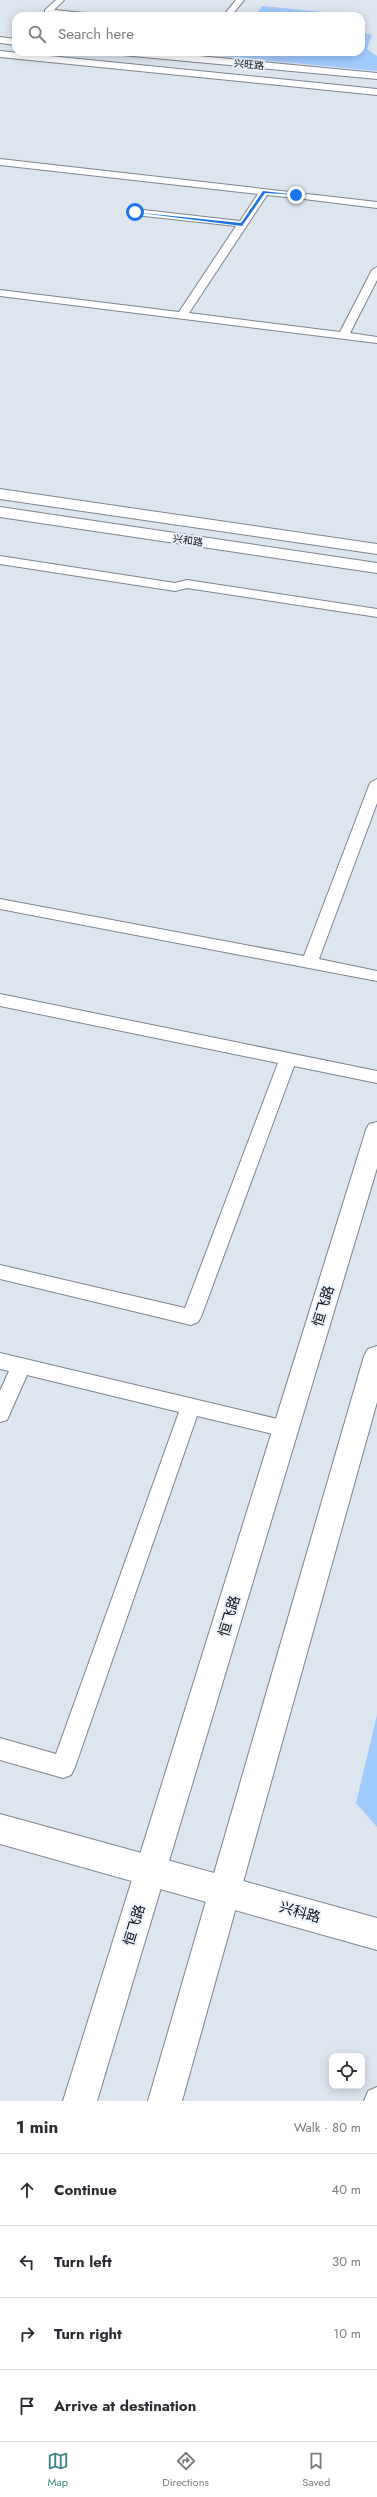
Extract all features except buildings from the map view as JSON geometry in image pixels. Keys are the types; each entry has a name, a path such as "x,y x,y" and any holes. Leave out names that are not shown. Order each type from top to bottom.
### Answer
{"main road":[{"path":"0,40 12,42"},
{"name":"兴旺路","path":"204,56 377,76"},
{"name":"兴和路","path":"0,494 377,549"},
{"name":"兴和路","path":"0,512 377,568"},
{"name":"恒飞路","path":"80,2101 377,1130"},
{"path":"165,2101 377,1356"},
{"path":"0,1829 151,1871"},
{"name":"兴科路","path":"151,1871 224,1890 377,1934"}],"lane":[{"path":"48,12 60,0"},
{"path":"230,12 240,0"},
{"path":"0,54 12,55"},
{"path":"20,56 377,92"},
{"path":"0,162 296,195"},
{"path":"182,316 264,192"},
{"path":"307,196 377,205"},
{"path":"135,212 242,224"},
{"path":"343,336 377,270"},
{"path":"0,293 377,340"},
{"path":"0,560 175,587 187,584 377,613"},
{"path":"310,962 377,783"},
{"path":"0,904 377,976"},
{"path":"0,1000 377,1077"},
{"path":"0,1272 191,1317 288,1059"},
{"path":"0,1361 286,1429"},
{"path":"0,1414 21,1366"},
{"path":"0,1749 63,1766 191,1406"}],"shaded area":[{"path":"262,6 324,12 258,12"},
{"path":"365,34 372,35 367,49 377,56 377,71 221,56 365,56"},
{"path":"377,1715 377,1827 356,1803"}],"route":[{"path":"135,212 242,224 264,192 296,195"}]}
